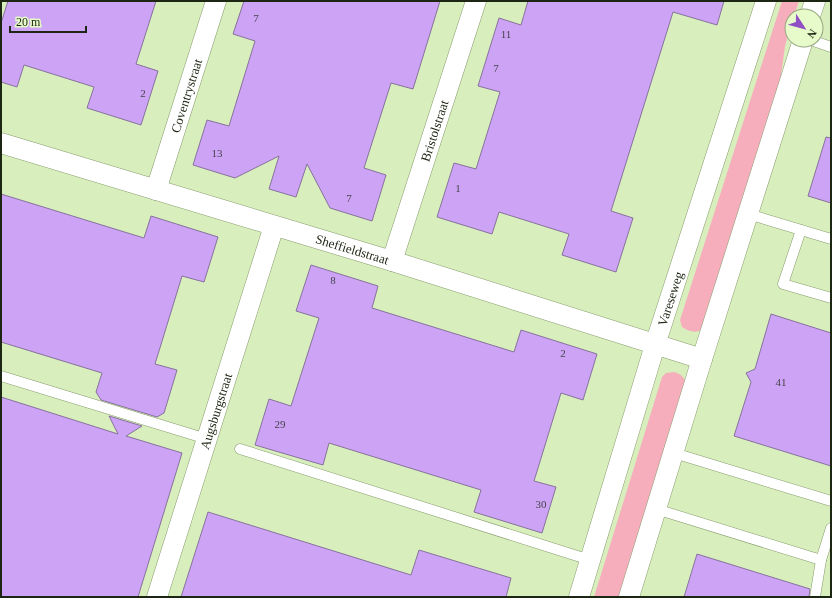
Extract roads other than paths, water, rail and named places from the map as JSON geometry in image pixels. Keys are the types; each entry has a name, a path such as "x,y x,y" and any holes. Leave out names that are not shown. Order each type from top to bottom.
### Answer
{"street":[{"name":"Coventrystraat","path":"156,190 216,1"},
{"name":"Bristolstraat","path":"392,261 476,1"},
{"name":"Vareseweg","path":"579,597 655,345 766,1"},
{"path":"629,597 702,359 800,48"},
{"name":"Sheffieldstraat","path":"1,143 392,261 702,359"},
{"name":"Augsburgstraat","path":"157,597 274,226"}],"lane":[{"path":"748,214 831,239"},
{"path":"801,230 783,284 831,298"},
{"path":"1,376 207,439"},
{"path":"240,449 590,560"},
{"path":"674,453 831,501"},
{"path":"656,509 821,560"},
{"path":"815,597 821,560 831,528"}]}
